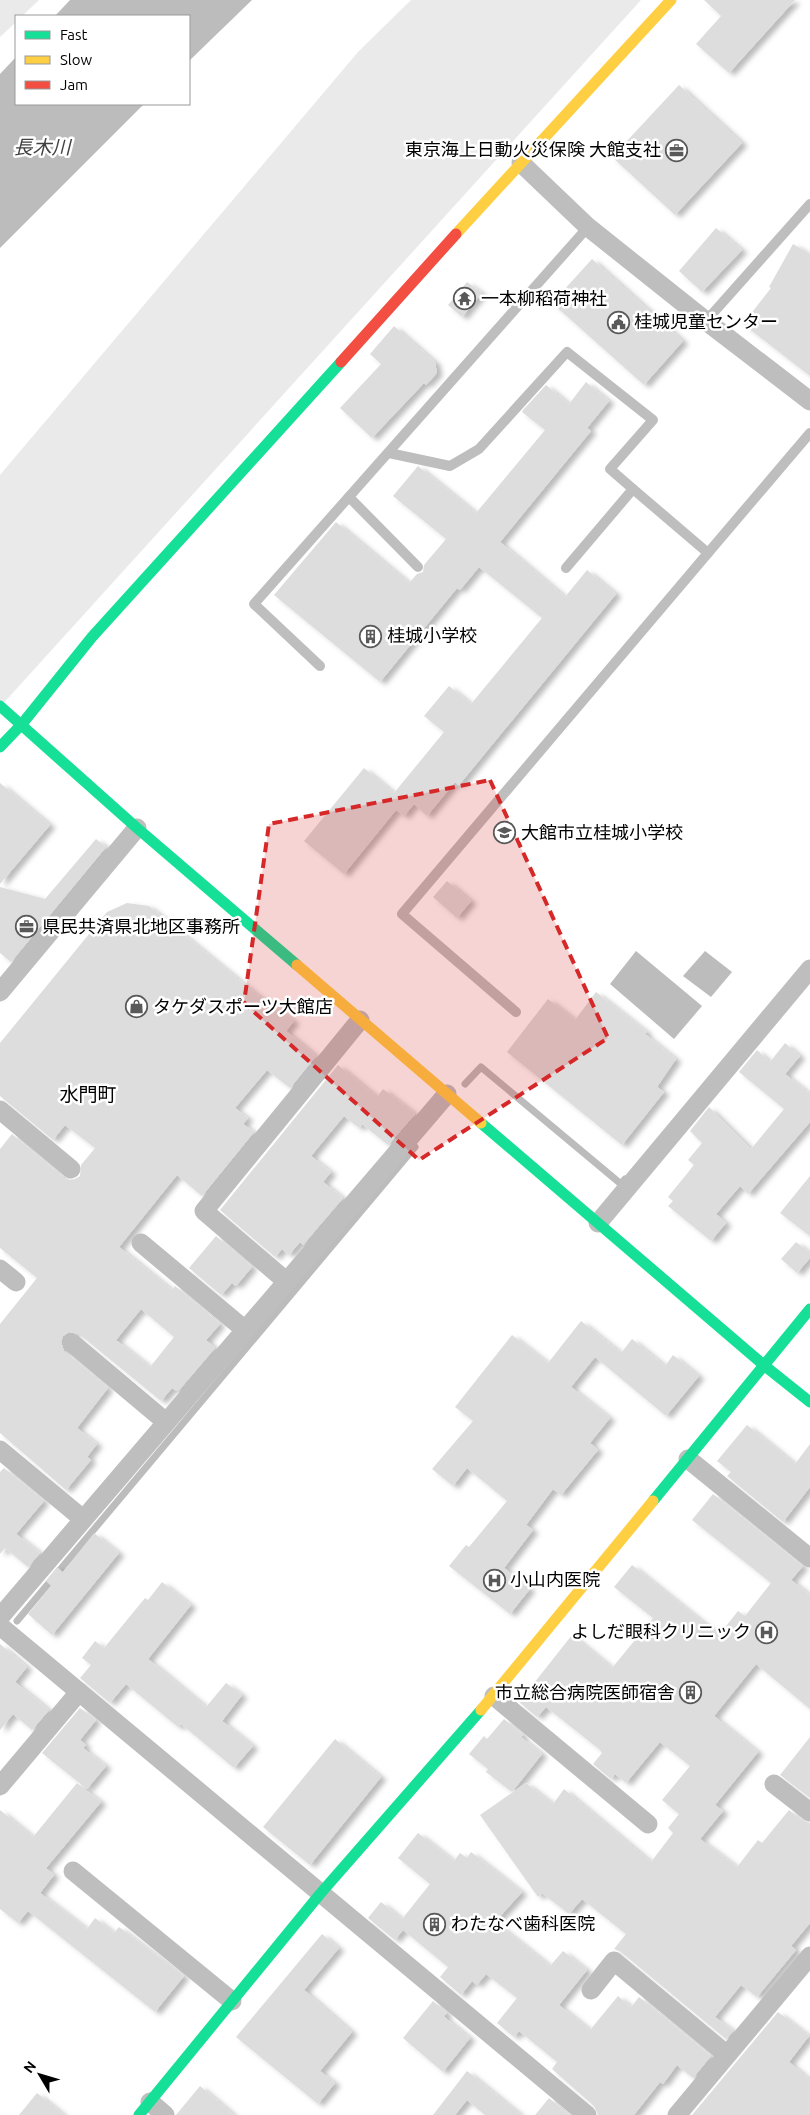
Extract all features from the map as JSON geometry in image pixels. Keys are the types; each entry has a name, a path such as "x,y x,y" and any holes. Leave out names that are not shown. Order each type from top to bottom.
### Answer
{"street":[{"path":"0,747 22,724 92,637 671,0"},
{"path":"521,163 588,227 810,401"},
{"path":"4,710 22,724 136,828 765,1366 810,1402"},
{"path":"0,992 136,828"},
{"path":"598,1223 810,969"},
{"path":"286,1281 204,1211 360,1020"},
{"path":"0,1617 244,1329 447,1094"},
{"path":"0,1110 71,1169"},
{"path":"141,1244 244,1329"},
{"path":"0,1269 16,1282"},
{"path":"165,2115 144,2108 320,1894 494,1696 810,1309"},
{"path":"72,1343 166,1422"},
{"path":"0,1450 83,1520"},
{"path":"688,1459 810,1558"},
{"path":"0,1626 587,2115"},
{"path":"0,1786 79,1692"},
{"path":"494,1696 648,1824"},
{"path":"774,1784 810,1812"},
{"path":"73,1871 232,2001"},
{"path":"677,2115 726,2054 810,1956"},
{"path":"591,1990 614,1961 726,2054"}],"lane":[{"path":"706,321 810,204"},
{"path":"320,666 254,604 588,227"},
{"path":"389,453 450,466 479,449 567,352 653,420 610,469 708,553"},
{"path":"516,1012 402,914 810,433"},
{"path":"566,568 633,489"},
{"path":"349,497 418,567"}],"highlighted area":[{"path":"490,780 608,1038 419,1160 244,1003 269,824"}],"shaded area":[{"path":"0,0 39,0 23,15 15,15 15,23 0,37"},
{"path":"411,0 641,0 0,707 0,475 358,52"}],"water":[{"path":"70,0 252,0 190,60 190,15 56,15"},
{"name":"長木川","path":"15,58 15,105 143,105 0,248 0,74"},
{"path":"636,951 702,1006 674,1039 610,984"},
{"path":"705,951 732,972 711,997 683,976"}],"building":[{"path":"704,0 795,0 729,73 696,44 721,16"},
{"name":"東京海上日動火災保険 大館支社","path":"679,85 742,143 675,215 612,157"},
{"path":"716,228 742,250 702,292 679,271"},
{"path":"793,244 810,254 810,376 743,324 771,288 769,287"},
{"name":"桂城児童センター","path":"592,259 683,341 644,385 552,303"},
{"name":"一本柳稻荷神社","path":"467,282 482,293 462,317 448,305"},
{"path":"394,326 435,362 437,373 426,385 424,383 372,438 340,408 381,364 370,354"},
{"name":"桂城小学校","path":"586,382 609,401 587,428 591,431 500,542 565,597 587,570 616,594 459,785 455,782 427,816 414,804 404,816 396,810 344,874 304,841 364,768 394,793 444,732 424,716 449,686 471,704 542,618 479,567 460,590 457,588 380,682 274,595 336,522 409,583 417,574 423,572 424,565 446,539 393,496 418,466 476,513 545,430 522,412 523,410 546,385 569,404"},
{"path":"0,783 50,825 0,884"},
{"name":"県民共済県北地区事務所","path":"96,839 106,847 11,962 0,953 0,887 45,899"},
{"path":"447,881 471,901 457,918 433,897"},
{"path":"127,903 149,906 266,1002 267,1000 294,1021 286,1031 316,1056 290,1088 267,1070 235,1108 248,1118 243,1124 254,1132 202,1196 177,1175 119,1247 172,1290 175,1286 220,1324 206,1340 215,1348 180,1389 177,1391 172,1388 161,1401 79,1334 69,1332 63,1336 61,1342 64,1351 108,1388 77,1428 97,1444 87,1457 91,1460 66,1490 0,1433 0,1324 37,1278 0,1248 0,1149 12,1134 64,1178 70,1180 80,1176 81,1165 95,1148 65,1125 53,1140 0,1096 0,1043 107,912","holes":["141,1309 174,1337 150,1367 116,1340"]},
{"path":"596,992 647,1032 645,1034 676,1059 657,1087 664,1092 622,1145 507,1052 548,999 575,1020"},
{"path":"785,1043 800,1056 785,1074 810,1094 810,1122 748,1194 740,1186 716,1214 726,1223 711,1241 668,1206 673,1201 668,1197 694,1165 688,1160 702,1143 690,1131 709,1107 751,1149 784,1109 739,1072 757,1050 770,1062"},
{"path":"338,1065 377,1097 383,1089 415,1114 388,1145 362,1124 359,1128 344,1116 311,1156 331,1172 323,1182 343,1198 303,1245 300,1242 289,1255 282,1249 275,1257 220,1210"},
{"path":"810,1176 810,1236 780,1213"},
{"path":"216,1236 252,1267 236,1286 232,1283 221,1295 189,1268"},
{"path":"796,1242 810,1253 810,1258 797,1273 781,1259"},
{"path":"581,1321 621,1353 632,1339 665,1366 673,1355 699,1376 666,1416 595,1357 571,1387 610,1418 590,1443 598,1450 561,1495 553,1489 526,1525 533,1530 504,1568 530,1589 510,1614 449,1566 466,1545 469,1547 507,1501 467,1468 453,1486 432,1469 473,1421 455,1407 512,1335 548,1363"},
{"path":"747,1425 795,1464 810,1444 810,1487 783,1522 727,1476 731,1472 717,1461"},
{"path":"4,1468 44,1501 16,1534 40,1553 28,1567 5,1548 0,1554 0,1472"},
{"path":"713,1494 803,1566 791,1580 810,1595 810,1709 756,1664 714,1716 758,1752 715,1805 723,1811 700,1839 737,1867 758,1840 762,1843 789,1810 803,1821 810,1823 810,1923 791,1946 796,1950 757,1997 741,1985 715,2017 733,2031 726,2039 621,1952 614,1949 626,1934 582,1899 569,1914 542,1893 538,1897 480,1815 526,1783 553,1804 564,1789 651,1862 673,1833 668,1828 679,1814 662,1800 690,1766 660,1742 626,1783 615,1774 611,1779 593,1764 602,1753 599,1749 546,1707 537,1717 519,1702 572,1635 612,1668 653,1618 614,1587 632,1565 719,1635 738,1611 745,1616 771,1583 692,1520"},
{"path":"94,1533 119,1553 52,1635 28,1614 51,1586 46,1581 57,1567 63,1572"},
{"path":"162,1582 191,1605 148,1659 206,1707 226,1683 242,1695 222,1721 253,1746 234,1768 181,1724 178,1727 126,1684 110,1703 80,1678 91,1665 82,1658 95,1641 104,1648 145,1598 148,1600"},
{"path":"0,1644 27,1667 15,1682 49,1710 32,1730 13,1714 0,1730"},
{"path":"80,1708 96,1720 80,1740 86,1745 83,1748 106,1766 87,1789 42,1753"},
{"path":"504,1719 523,1735 521,1737 542,1754 512,1792 486,1772 488,1769 469,1754 484,1736 487,1739"},
{"path":"810,1737 810,1798 780,1775"},
{"path":"335,1739 381,1777 310,1865 263,1827"},
{"path":"77,1783 101,1802 46,1868 54,1875 40,1893 87,1929 95,1918 114,1933 119,1927 184,1976 155,2012 28,1911 18,1923 0,1909 0,1810 33,1837"},
{"path":"418,1833 454,1861 460,1853 467,1858 471,1852 522,1892 495,1922 550,1966 563,1951 587,1970 559,2005 590,2030 618,1996 631,2007 639,1997 711,2056 693,2078 677,2065 663,2084 660,2082 634,2115 598,2115 594,2106 552,2069 557,2062 519,2031 514,2037 497,2023 517,1998 486,1974 477,1985 472,1981 461,1995 440,1977 448,1967 403,1930 395,1940 368,1918 381,1902 402,1919 430,1884 398,1858"},
{"path":"322,1934 339,1948 304,1990 352,2032 320,2071 335,2083 318,2104 236,2037"},
{"path":"433,2001 447,2013 444,2016 448,2020 470,2038 443,2072 403,2038"},
{"path":"778,2012 809,2036 789,2062 810,2080 810,2115 692,2115"},
{"path":"467,2071 521,2115 485,2115 467,2100 455,2115 433,2115"},
{"path":"200,2086 234,2115 176,2115"},
{"path":"37,2093 64,2115 19,2115"},
{"path":"549,2098 569,2115 535,2115"}],"waterway":[{"path":"465,1084 481,1067 621,1184 625,1179"},
{"path":"17,1621 415,1147"}],"traffic: fast":[{"path":"0,747 22,724 92,637 341,362"},
{"path":"0,706 137,828 297,965"},
{"path":"481,1123 765,1366 810,1402"},
{"path":"653,1501 810,1309"},
{"path":"139,2115 320,1894 481,1710"}],"traffic: slow":[{"path":"456,234 671,0"},
{"path":"297,965 481,1123"},
{"path":"481,1710 653,1501"}],"traffic: jam":[{"path":"341,362 456,234"}],"place":[{"name":"東京海上日動火災保険 大館支社","path":"677,150"},
{"name":"一本柳稻荷神社","path":"465,299"},
{"name":"桂城児童センター","path":"618,322"},
{"name":"桂城小学校","path":"371,636"},
{"name":"大館市立桂城小学校","path":"505,833"},
{"name":"県民共済県北地区事務所","path":"26,927"},
{"name":"タケダスポーツ大館店","path":"137,1007"},
{"name":"小山内医院","path":"494,1580"},
{"name":"よしだ眼科クリニック","path":"767,1632"},
{"name":"市立総合病院医師宿舎","path":"691,1693"},
{"name":"わたなべ歯科医院","path":"435,1924"}],"district":[{"name":"水門町","path":"88,1094"}]}
